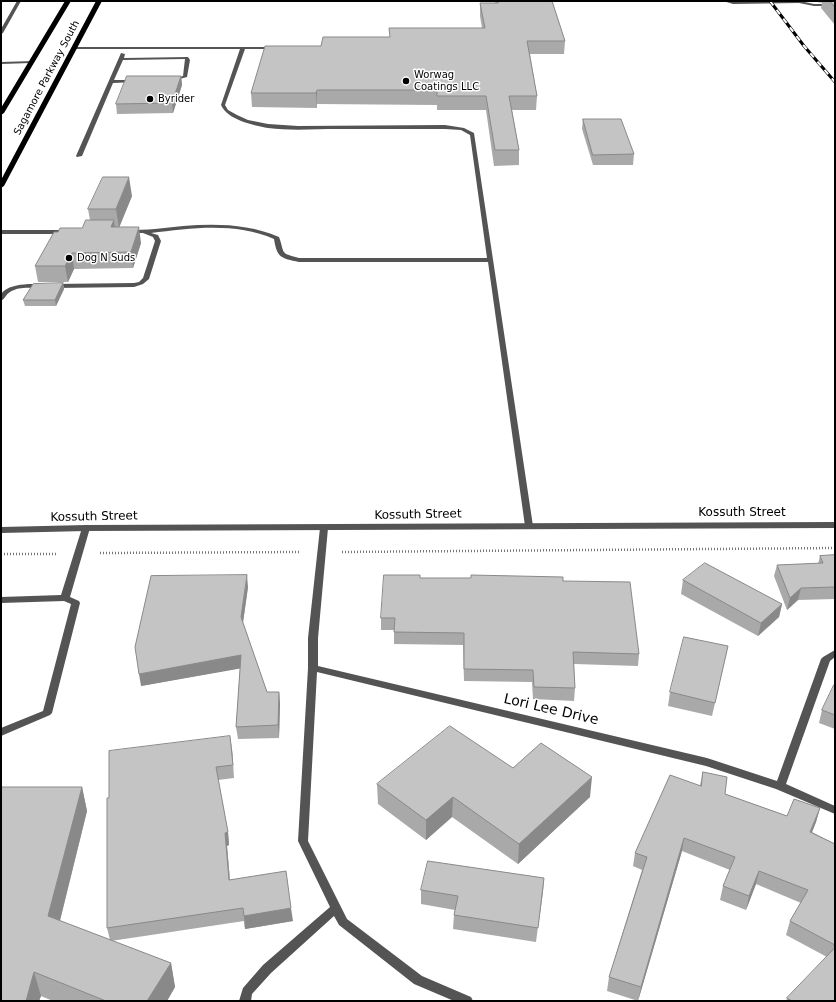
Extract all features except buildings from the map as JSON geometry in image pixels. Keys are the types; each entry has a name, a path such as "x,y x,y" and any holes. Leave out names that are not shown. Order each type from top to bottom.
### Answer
{"main road":[{"name":"Sagamore Parkway South","path":"1,113 68,1"},
{"name":"Sagamore Parkway South","path":"1,186 99,1"}],"street":[{"path":"1,33 19,1"},
{"path":"724,1 733,3 799,2 814,5 835,5"},
{"path":"74,48 282,48"},
{"path":"79,156 126,48"},
{"path":"243,48 223,105 226,111 246,121 268,126 298,128 445,127 462,129 472,134 529,526"},
{"path":"121,59 182,58 188,60 184,77 177,80 170,80"},
{"path":"1,62 31,62"},
{"path":"111,82 140,81"},
{"path":"123,232 145,232 176,228 248,229 268,233 277,238 279,251 286,257 299,260 490,260"},
{"path":"1,232 69,232"},
{"path":"1,299 5,292 24,286 134,285 141,283 146,279 158,241 156,236 145,232"},
{"name":"Kossuth Street","path":"1,530 86,528 835,525"},
{"path":"65,598 86,528"},
{"path":"324,528 313,638 313,668 303,841 343,922 418,980 467,1001"},
{"path":"1,600 65,598 76,603 46,713 1,732"},
{"path":"780,786 826,659 835,654"},
{"name":"Lori Lee Drive","path":"313,668 707,762 780,786 835,810"},
{"path":"245,1001 247,992 267,969 336,908"}],"path":[{"path":"346,552 835,548"},
{"path":"1,554 287,552"}],"railway":[{"path":"770,1 804,46 835,82"}],"place":[{"name":"Worwag Coatings LLC","path":"406,81"},
{"name":"Byrider","path":"150,99"},
{"name":"Dog N Suds","path":"69,258"}]}
